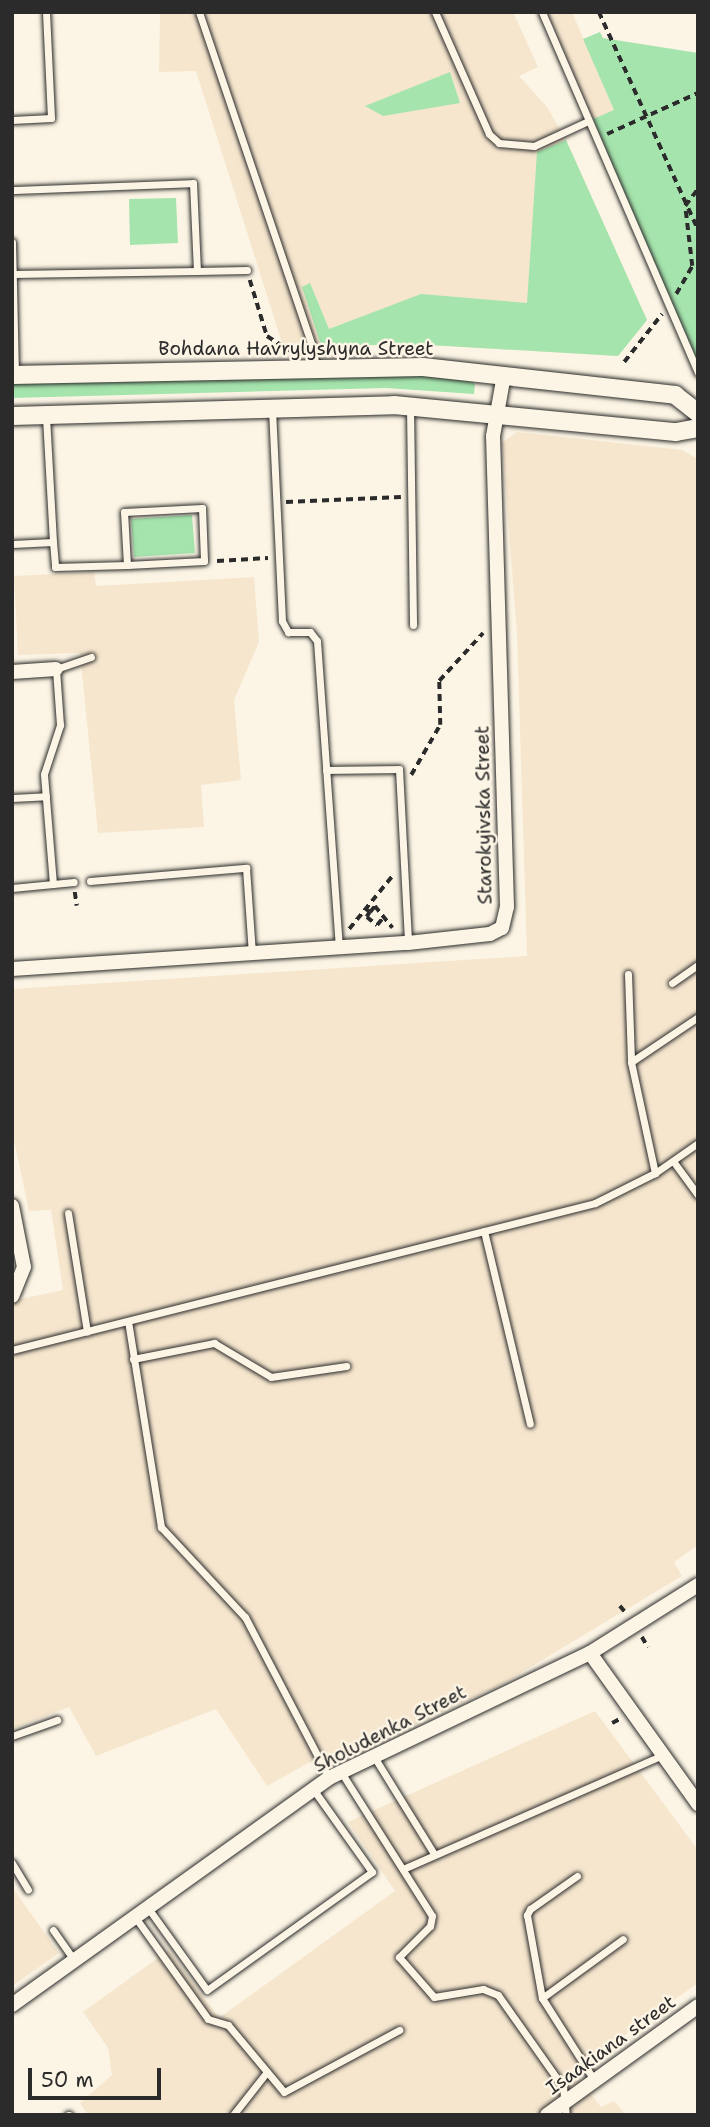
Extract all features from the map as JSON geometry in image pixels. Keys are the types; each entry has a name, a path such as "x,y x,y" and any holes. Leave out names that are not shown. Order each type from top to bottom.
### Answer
{"street":[{"name":"Bohdana Havrylyshyna Street","path":"13,375 315,366 423,367 675,395 698,413"},
{"name":"Starokyivska Street","path":"12,969 252,955 338,945 497,933 506,919 496,412 504,375"},
{"path":"12,416 410,406 496,412 676,432 698,428"},
{"path":"12,672 56,669"},
{"path":"12,1206 24,1267 12,1296"},
{"name":"Sholudenka Street","path":"12,2005 335,1775 590,1653 698,1586"},
{"path":"590,1653 698,1804"},
{"name":"Isaakiana street","path":"547,2115 566,2108 594,2080 698,2006"}],"lane":[{"path":"12,120 51,118 47,12"},
{"path":"200,12 314,351 315,366"},
{"path":"435,12 489,134 499,143 534,146 588,121"},
{"path":"542,12 698,373"},
{"path":"12,190 193,183 197,271"},
{"path":"12,242 13,375"},
{"path":"13,274 247,270"},
{"path":"410,406 413,625"},
{"path":"272,408 284,628 310,632 317,641 338,945"},
{"path":"46,415 55,567 127,565 204,561 202,508 124,512 127,565"},
{"path":"12,544 53,542"},
{"path":"52,884 44,774 60,725 56,669 91,657"},
{"path":"326,771 394,766 399,769 408,941"},
{"path":"12,799 46,796"},
{"path":"90,881 246,868 252,955"},
{"path":"12,887 74,882"},
{"path":"671,983 698,965"},
{"path":"628,974 631,1062 655,1173"},
{"path":"631,1062 698,1017"},
{"path":"12,1350 595,1203 655,1173 698,1143"},
{"path":"673,1161 698,1195"},
{"path":"68,1213 87,1331"},
{"path":"484,1231 530,1424"},
{"path":"128,1321 161,1527 245,1617 335,1775 403,1869 432,1923 398,1957 435,1997 483,1989 498,1995 563,2087 566,2108"},
{"path":"133,1359 219,1343 271,1377 346,1366"},
{"path":"12,1736 57,1720"},
{"path":"373,1755 433,1852"},
{"path":"403,1869 433,1852 637,1769 663,1755"},
{"path":"148,1908 207,1990 372,1872 313,1789"},
{"path":"12,1863 28,1890"},
{"path":"577,1876 528,1911 542,1998 594,2080"},
{"path":"135,1917 208,2019 228,2025 284,2092 399,2030"},
{"path":"54,1930 74,1961"},
{"path":"542,1998 623,1939"},
{"path":"233,2115 266,2073"}],"path":[{"path":"599,12 698,229"},
{"path":"596,139 698,93"},
{"path":"247,270 268,336 289,351"},
{"path":"277,502 411,497"},
{"path":"204,561 280,558"},
{"path":"401,792 440,725 439,681 484,632"},
{"path":"338,945 405,860"},
{"path":"375,906 385,915 382,919 377,925 367,917 375,906"},
{"path":"365,908 370,912"},
{"path":"382,919 408,941"}],"shaded area":[{"path":"160,12 513,12 538,67 519,76 547,107 566,140 647,320 618,356 429,345 283,346 196,71 159,72"},
{"path":"547,12 572,12 614,110 593,119"},
{"path":"517,432 682,450 698,459 698,1545 674,1562 682,1576 501,1685 328,1764 324,1756 319,1757 267,1786 216,1709 96,1756 69,1707 12,1729 12,1301 63,1290 51,1210 29,1211 12,1131 12,989 527,956 517,634 502,443"},
{"path":"94,572 96,586 254,577 259,642 234,700 241,780 201,785 204,827 98,833 80,653 18,655 14,576"},
{"path":"595,1711 698,1850 698,1983 573,2072 601,2107 614,2101 626,2115 88,2115 80,2103 112,2075 108,2048 83,2012 169,1950 219,2018 395,1891 348,1822"},
{"path":"12,1887 59,1953 12,1986"}],"green space":[{"path":"600,32 603,38 698,53 698,366 593,119 614,110 583,39"},
{"path":"450,72 460,103 383,116 365,106"},
{"path":"566,140 647,320 618,356 429,345 321,345 302,287 310,283 329,329 421,294 527,303 537,152"},
{"path":"176,198 178,243 130,245 129,199"},
{"path":"379,371 463,376 475,384 474,394 386,388 12,398 12,382"},
{"path":"192,515 195,553 134,557 131,519"}]}
